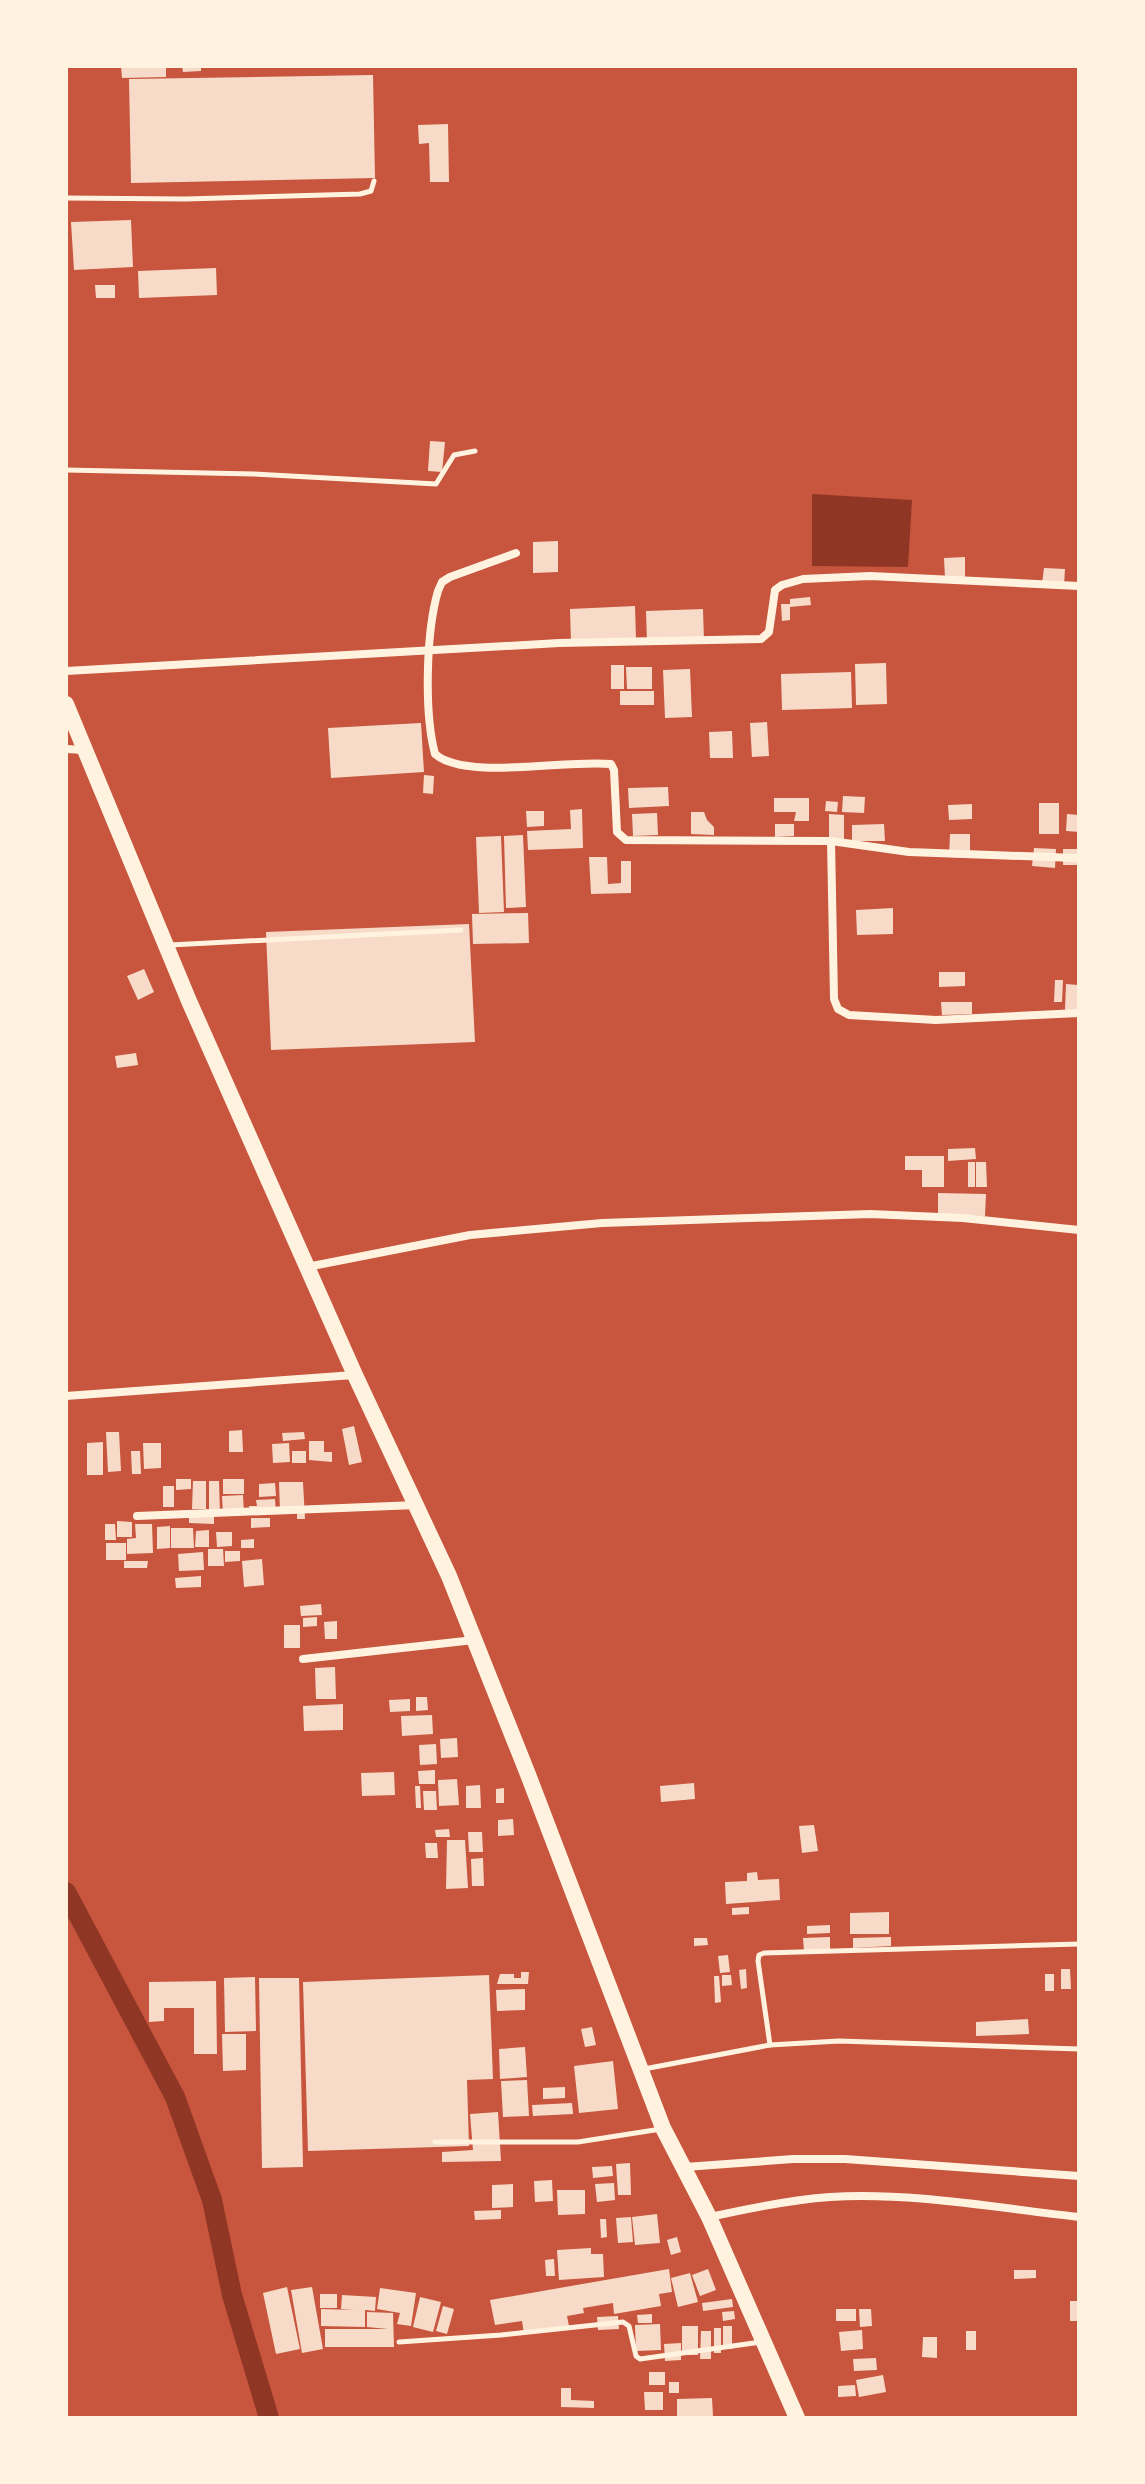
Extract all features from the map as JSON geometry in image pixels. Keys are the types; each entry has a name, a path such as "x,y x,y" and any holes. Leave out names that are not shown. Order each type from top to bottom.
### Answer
{"main road":[{"path":"66,704 166,945 475,1640 663,2128 709,2217 797,2418"}],"street":[{"path":"516,553 442,582 435,600 429,707 435,754 444,762 474,766 611,764 614,770 617,832 626,840 831,841 909,852 1076,858"},
{"path":"66,671 559,643 761,639 769,632 775,590 803,579 870,576 1079,586"},
{"path":"66,749 84,750"},
{"path":"831,841 834,999 838,1009 849,1015 936,1020 1079,1013"},
{"path":"307,1267 470,1235 602,1223 901,1215 1079,1230"},
{"path":"66,1396 355,1375"},
{"path":"137,1516 417,1505"},
{"path":"303,1659 475,1640"},
{"path":"682,2167 793,2159 845,2159 1079,2176"},
{"path":"709,2217 774,2202 832,2197 895,2198 1079,2217"}],"lane":[{"path":"66,198 185,199 360,194 371,191 374,181"},
{"path":"66,470 226,473 432,484 438,483 456,454 475,451"},
{"path":"166,945 461,930"},
{"path":"770,2045 758,1961 759,1955 764,1953 1079,1944"},
{"path":"639,2070 770,2045 839,2041 1079,2049"},
{"path":"435,2142 578,2142 663,2128"},
{"path":"399,2342 623,2322 629,2326 636,2356 640,2359 762,2342"}],"shaded area":[{"path":"812,494 912,500 908,567 812,566"}],"building":[{"path":"121,66 166,66 166,77 122,78"},
{"path":"182,66 201,66 201,71 183,72"},
{"path":"373,75 375,178 131,183 129,79"},
{"path":"448,124 449,182 430,182 429,143 419,144 418,125"},
{"path":"131,220 133,267 74,270 71,222"},
{"path":"216,268 217,295 139,298 138,271"},
{"path":"95,285 115,285 115,298 96,298"},
{"path":"430,441 445,442 442,472 428,471"},
{"path":"558,541 558,572 533,573 533,542"},
{"path":"965,557 965,578 945,578 944,558"},
{"path":"1044,568 1065,569 1064,586 1042,584"},
{"path":"810,597 811,605 790,607 790,620 782,621 781,604 790,604 790,599"},
{"path":"635,606 636,640 571,643 570,609"},
{"path":"703,609 704,642 647,643 646,611"},
{"path":"886,663 887,704 856,705 855,664"},
{"path":"611,665 624,665 624,689 611,689"},
{"path":"626,667 652,667 652,689 627,689"},
{"path":"690,669 692,717 665,718 663,670"},
{"path":"851,672 852,708 782,710 781,674"},
{"path":"620,691 654,691 654,705 620,705"},
{"path":"767,722 769,756 752,757 750,723"},
{"path":"421,723 424,772 331,778 328,728"},
{"path":"732,731 733,758 710,758 709,732"},
{"path":"424,775 434,776 433,794 423,793"},
{"path":"668,787 669,806 629,808 628,788"},
{"path":"843,796 865,797 864,813 842,812"},
{"path":"774,798 809,798 809,821 794,821 796,812 774,812"},
{"path":"826,801 838,802 837,812 825,811"},
{"path":"1039,803 1059,803 1059,834 1039,834"},
{"path":"972,804 972,819 949,820 948,805"},
{"path":"582,809 583,848 528,850 527,831 571,829 570,810"},
{"path":"526,811 544,811 544,826 527,827"},
{"path":"691,812 704,812 714,827 714,835 691,834"},
{"path":"657,813 658,835 633,836 632,814"},
{"path":"829,814 844,815 844,839 829,839"},
{"path":"1067,814 1079,815 1079,832 1066,831"},
{"path":"775,824 794,824 794,836 775,837"},
{"path":"884,824 885,841 852,841 852,825"},
{"path":"950,834 970,834 970,858 949,857"},
{"path":"523,835 526,907 506,908 504,836"},
{"path":"501,836 504,912 479,913 476,837"},
{"path":"1034,848 1056,849 1055,868 1032,866"},
{"path":"1063,849 1079,849 1079,865 1063,865"},
{"path":"589,857 607,857 608,884 621,883 621,861 631,861 631,893 591,894"},
{"path":"893,908 893,934 857,935 856,910"},
{"path":"528,913 529,943 473,944 472,914"},
{"path":"469,924 475,1042 271,1050 266,932"},
{"path":"144,969 154,992 138,1000 127,976"},
{"path":"939,972 965,972 965,986 939,987"},
{"path":"1055,980 1063,980 1062,1002 1054,1002"},
{"path":"1066,984 1078,985 1077,1010 1065,1010"},
{"path":"941,1002 972,1002 972,1014 942,1015"},
{"path":"136,1053 138,1065 117,1068 115,1056"},
{"path":"975,1148 976,1159 948,1161 948,1149"},
{"path":"905,1156 944,1156 944,1187 922,1187 922,1170 905,1170"},
{"path":"968,1162 975,1162 975,1187 968,1187"},
{"path":"976,1162 986,1162 987,1187 976,1187"},
{"path":"938,1193 986,1194 985,1216 938,1215"},
{"path":"354,1426 362,1462 349,1465 342,1429"},
{"path":"242,1430 243,1452 229,1452 229,1431"},
{"path":"106,1432 119,1432 121,1471 108,1472"},
{"path":"304,1432 305,1439 283,1441 282,1433"},
{"path":"309,1441 324,1441 324,1452 332,1452 332,1462 309,1460"},
{"path":"103,1442 103,1475 87,1475 87,1443"},
{"path":"143,1443 161,1443 161,1468 144,1469"},
{"path":"289,1443 290,1462 273,1463 272,1444"},
{"path":"131,1451 140,1451 141,1474 132,1474"},
{"path":"292,1451 306,1451 306,1463 292,1463"},
{"path":"176,1479 191,1479 191,1489 176,1490"},
{"path":"223,1479 244,1479 244,1494 223,1494"},
{"path":"193,1481 206,1481 206,1509 192,1509"},
{"path":"209,1481 219,1481 220,1514 209,1515"},
{"path":"279,1482 303,1482 305,1519 297,1519 297,1511 280,1512"},
{"path":"275,1483 276,1496 259,1497 259,1484"},
{"path":"163,1486 174,1486 174,1507 163,1507"},
{"path":"243,1495 244,1514 223,1514 222,1496"},
{"path":"275,1499 276,1513 250,1515 249,1506 257,1506 256,1500"},
{"path":"189,1516 214,1516 214,1524 189,1523"},
{"path":"251,1518 270,1518 270,1527 251,1528"},
{"path":"117,1521 132,1522 132,1537 117,1537"},
{"path":"105,1524 115,1524 116,1540 105,1540"},
{"path":"135,1524 152,1524 153,1553 127,1554 127,1539 136,1538"},
{"path":"170,1526 170,1548 157,1549 157,1527"},
{"path":"171,1528 193,1528 194,1548 171,1548"},
{"path":"209,1530 209,1547 195,1547 196,1531"},
{"path":"216,1532 232,1532 232,1546 217,1547"},
{"path":"254,1539 254,1548 241,1548 241,1540"},
{"path":"106,1543 126,1543 126,1560 106,1560"},
{"path":"208,1549 223,1549 224,1566 208,1566"},
{"path":"225,1551 240,1551 240,1561 225,1562"},
{"path":"203,1552 204,1570 179,1571 178,1554"},
{"path":"262,1559 264,1585 244,1587 242,1561"},
{"path":"124,1561 148,1561 147,1568 124,1568"},
{"path":"201,1576 201,1587 176,1588 175,1578"},
{"path":"321,1604 322,1615 301,1616 300,1606"},
{"path":"317,1617 317,1626 303,1627 303,1618"},
{"path":"337,1621 337,1639 325,1639 324,1622"},
{"path":"284,1625 300,1625 300,1648 284,1648"},
{"path":"335,1667 336,1699 316,1699 315,1668"},
{"path":"416,1697 427,1697 428,1710 416,1711"},
{"path":"410,1699 410,1711 390,1712 389,1700"},
{"path":"343,1704 343,1730 304,1731 303,1706"},
{"path":"432,1715 433,1734 402,1736 401,1716"},
{"path":"457,1738 458,1757 441,1758 440,1739"},
{"path":"436,1744 437,1764 420,1765 419,1745"},
{"path":"435,1770 435,1784 419,1784 418,1771"},
{"path":"394,1772 395,1795 362,1796 361,1773"},
{"path":"457,1779 459,1805 439,1806 438,1780"},
{"path":"694,1783 695,1799 661,1802 660,1786"},
{"path":"480,1785 481,1808 466,1808 466,1786"},
{"path":"415,1786 420,1786 421,1808 416,1808"},
{"path":"504,1788 504,1803 496,1803 496,1789"},
{"path":"423,1791 436,1791 437,1810 424,1810"},
{"path":"513,1819 514,1835 498,1836 498,1820"},
{"path":"814,1825 818,1851 802,1853 799,1826"},
{"path":"449,1829 450,1837 436,1837 435,1830"},
{"path":"468,1832 482,1832 483,1852 469,1852"},
{"path":"447,1840 465,1840 468,1888 446,1889"},
{"path":"425,1843 437,1843 438,1858 426,1858"},
{"path":"483,1858 484,1886 472,1886 471,1859"},
{"path":"757,1872 758,1880 779,1879 780,1900 726,1904 725,1882 747,1881 747,1873"},
{"path":"749,1907 749,1914 732,1915 732,1908"},
{"path":"889,1912 889,1934 850,1934 850,1913"},
{"path":"830,1925 830,1933 807,1934 807,1926"},
{"path":"830,1937 830,1951 804,1951 803,1938"},
{"path":"891,1937 891,1946 853,1948 853,1938"},
{"path":"694,1938 707,1938 708,1945 694,1946"},
{"path":"728,1955 730,1972 720,1973 718,1956"},
{"path":"746,1969 747,1988 741,1989 739,1970"},
{"path":"1061,1969 1070,1969 1071,1989 1061,1989"},
{"path":"521,1972 529,1972 528,1984 497,1984 500,1974 514,1974 514,1978 521,1978"},
{"path":"1045,1974 1054,1974 1054,1991 1045,1991"},
{"path":"489,1975 493,2079 467,2080 469,2146 308,2151 303,1982"},
{"path":"722,1975 731,1975 732,1985 722,1986"},
{"path":"714,1976 719,1976 721,2002 715,2003"},
{"path":"255,1977 256,2031 225,2032 224,1978"},
{"path":"259,1978 299,1978 303,2167 262,2168"},
{"path":"216,1981 217,2054 194,2054 194,2008 164,2008 164,2021 149,2022 149,1982"},
{"path":"525,1989 525,2010 497,2011 496,1990"},
{"path":"1028,2019 1029,2034 976,2036 976,2022"},
{"path":"592,2027 596,2045 585,2047 581,2029"},
{"path":"222,2034 246,2034 246,2070 223,2071"},
{"path":"525,2047 527,2077 500,2079 499,2049"},
{"path":"613,2061 618,2109 579,2113 574,2066"},
{"path":"527,2080 529,2116 503,2117 501,2081"},
{"path":"565,2087 565,2098 543,2099 543,2088"},
{"path":"572,2103 573,2114 533,2116 532,2105"},
{"path":"498,2112 501,2161 442,2162 442,2152 473,2150 470,2114"},
{"path":"630,2163 631,2195 618,2195 616,2164"},
{"path":"612,2166 613,2176 593,2178 592,2167"},
{"path":"552,2180 553,2201 535,2202 534,2181"},
{"path":"614,2183 615,2200 597,2202 595,2184"},
{"path":"513,2184 513,2207 492,2208 492,2185"},
{"path":"557,2190 585,2190 585,2214 558,2215"},
{"path":"501,2210 501,2219 475,2220 474,2211"},
{"path":"657,2214 660,2243 635,2245 632,2217"},
{"path":"631,2217 633,2242 618,2243 616,2218"},
{"path":"600,2219 606,2219 607,2237 601,2238"},
{"path":"677,2237 681,2252 671,2255 667,2240"},
{"path":"591,2248 591,2254 603,2254 604,2277 559,2280 557,2250"},
{"path":"554,2259 555,2276 546,2276 545,2260"},
{"path":"669,2269 672,2292 659,2294 661,2306 614,2314 613,2303 583,2308 584,2313 567,2316 569,2326 524,2334 522,2321 495,2325 490,2300"},
{"path":"708,2269 716,2290 700,2296 692,2275"},
{"path":"1014,2270 1036,2270 1036,2278 1014,2279"},
{"path":"690,2273 698,2302 678,2307 671,2278"},
{"path":"287,2287 300,2349 276,2354 263,2293"},
{"path":"312,2287 323,2349 302,2353 291,2290"},
{"path":"380,2288 416,2293 411,2326 397,2324 400,2313 377,2309"},
{"path":"320,2294 337,2294 337,2308 320,2308"},
{"path":"342,2295 376,2297 375,2311 365,2310 365,2327 321,2326 321,2309 354,2310 341,2309"},
{"path":"420,2297 441,2302 433,2332 413,2327"},
{"path":"732,2299 733,2307 703,2311 702,2303"},
{"path":"1070,2301 1079,2301 1079,2321 1070,2321"},
{"path":"443,2306 454,2309 447,2334 436,2331"},
{"path":"836,2309 856,2309 856,2321 836,2321"},
{"path":"859,2309 871,2309 872,2326 860,2327"},
{"path":"734,2311 735,2319 723,2321 722,2312"},
{"path":"367,2312 393,2313 394,2347 325,2347 325,2329 388,2329 367,2327"},
{"path":"652,2314 652,2323 638,2323 637,2315"},
{"path":"618,2316 619,2329 598,2330 597,2317"},
{"path":"660,2324 661,2350 636,2351 635,2325"},
{"path":"682,2326 698,2326 698,2355 682,2355"},
{"path":"723,2326 732,2326 732,2349 723,2349"},
{"path":"714,2328 721,2328 721,2353 714,2353"},
{"path":"862,2330 863,2349 841,2351 839,2332"},
{"path":"701,2331 711,2331 711,2359 700,2359"},
{"path":"966,2331 976,2331 976,2350 966,2350"},
{"path":"923,2337 937,2337 937,2358 922,2357"},
{"path":"681,2343 681,2360 665,2361 664,2344"},
{"path":"876,2358 877,2370 854,2371 853,2359"},
{"path":"649,2372 665,2372 665,2385 649,2385"},
{"path":"883,2375 886,2392 859,2397 856,2380"},
{"path":"669,2382 679,2382 679,2393 669,2393"},
{"path":"855,2385 856,2396 838,2397 838,2386"},
{"path":"561,2388 571,2388 571,2400 594,2401 594,2408 561,2407"},
{"path":"644,2392 663,2392 663,2410 645,2410"},
{"path":"712,2398 713,2416 677,2417 677,2399"}],"waterway":[{"path":"66,1892 175,2097 212,2200 232,2295 269,2418"}]}
